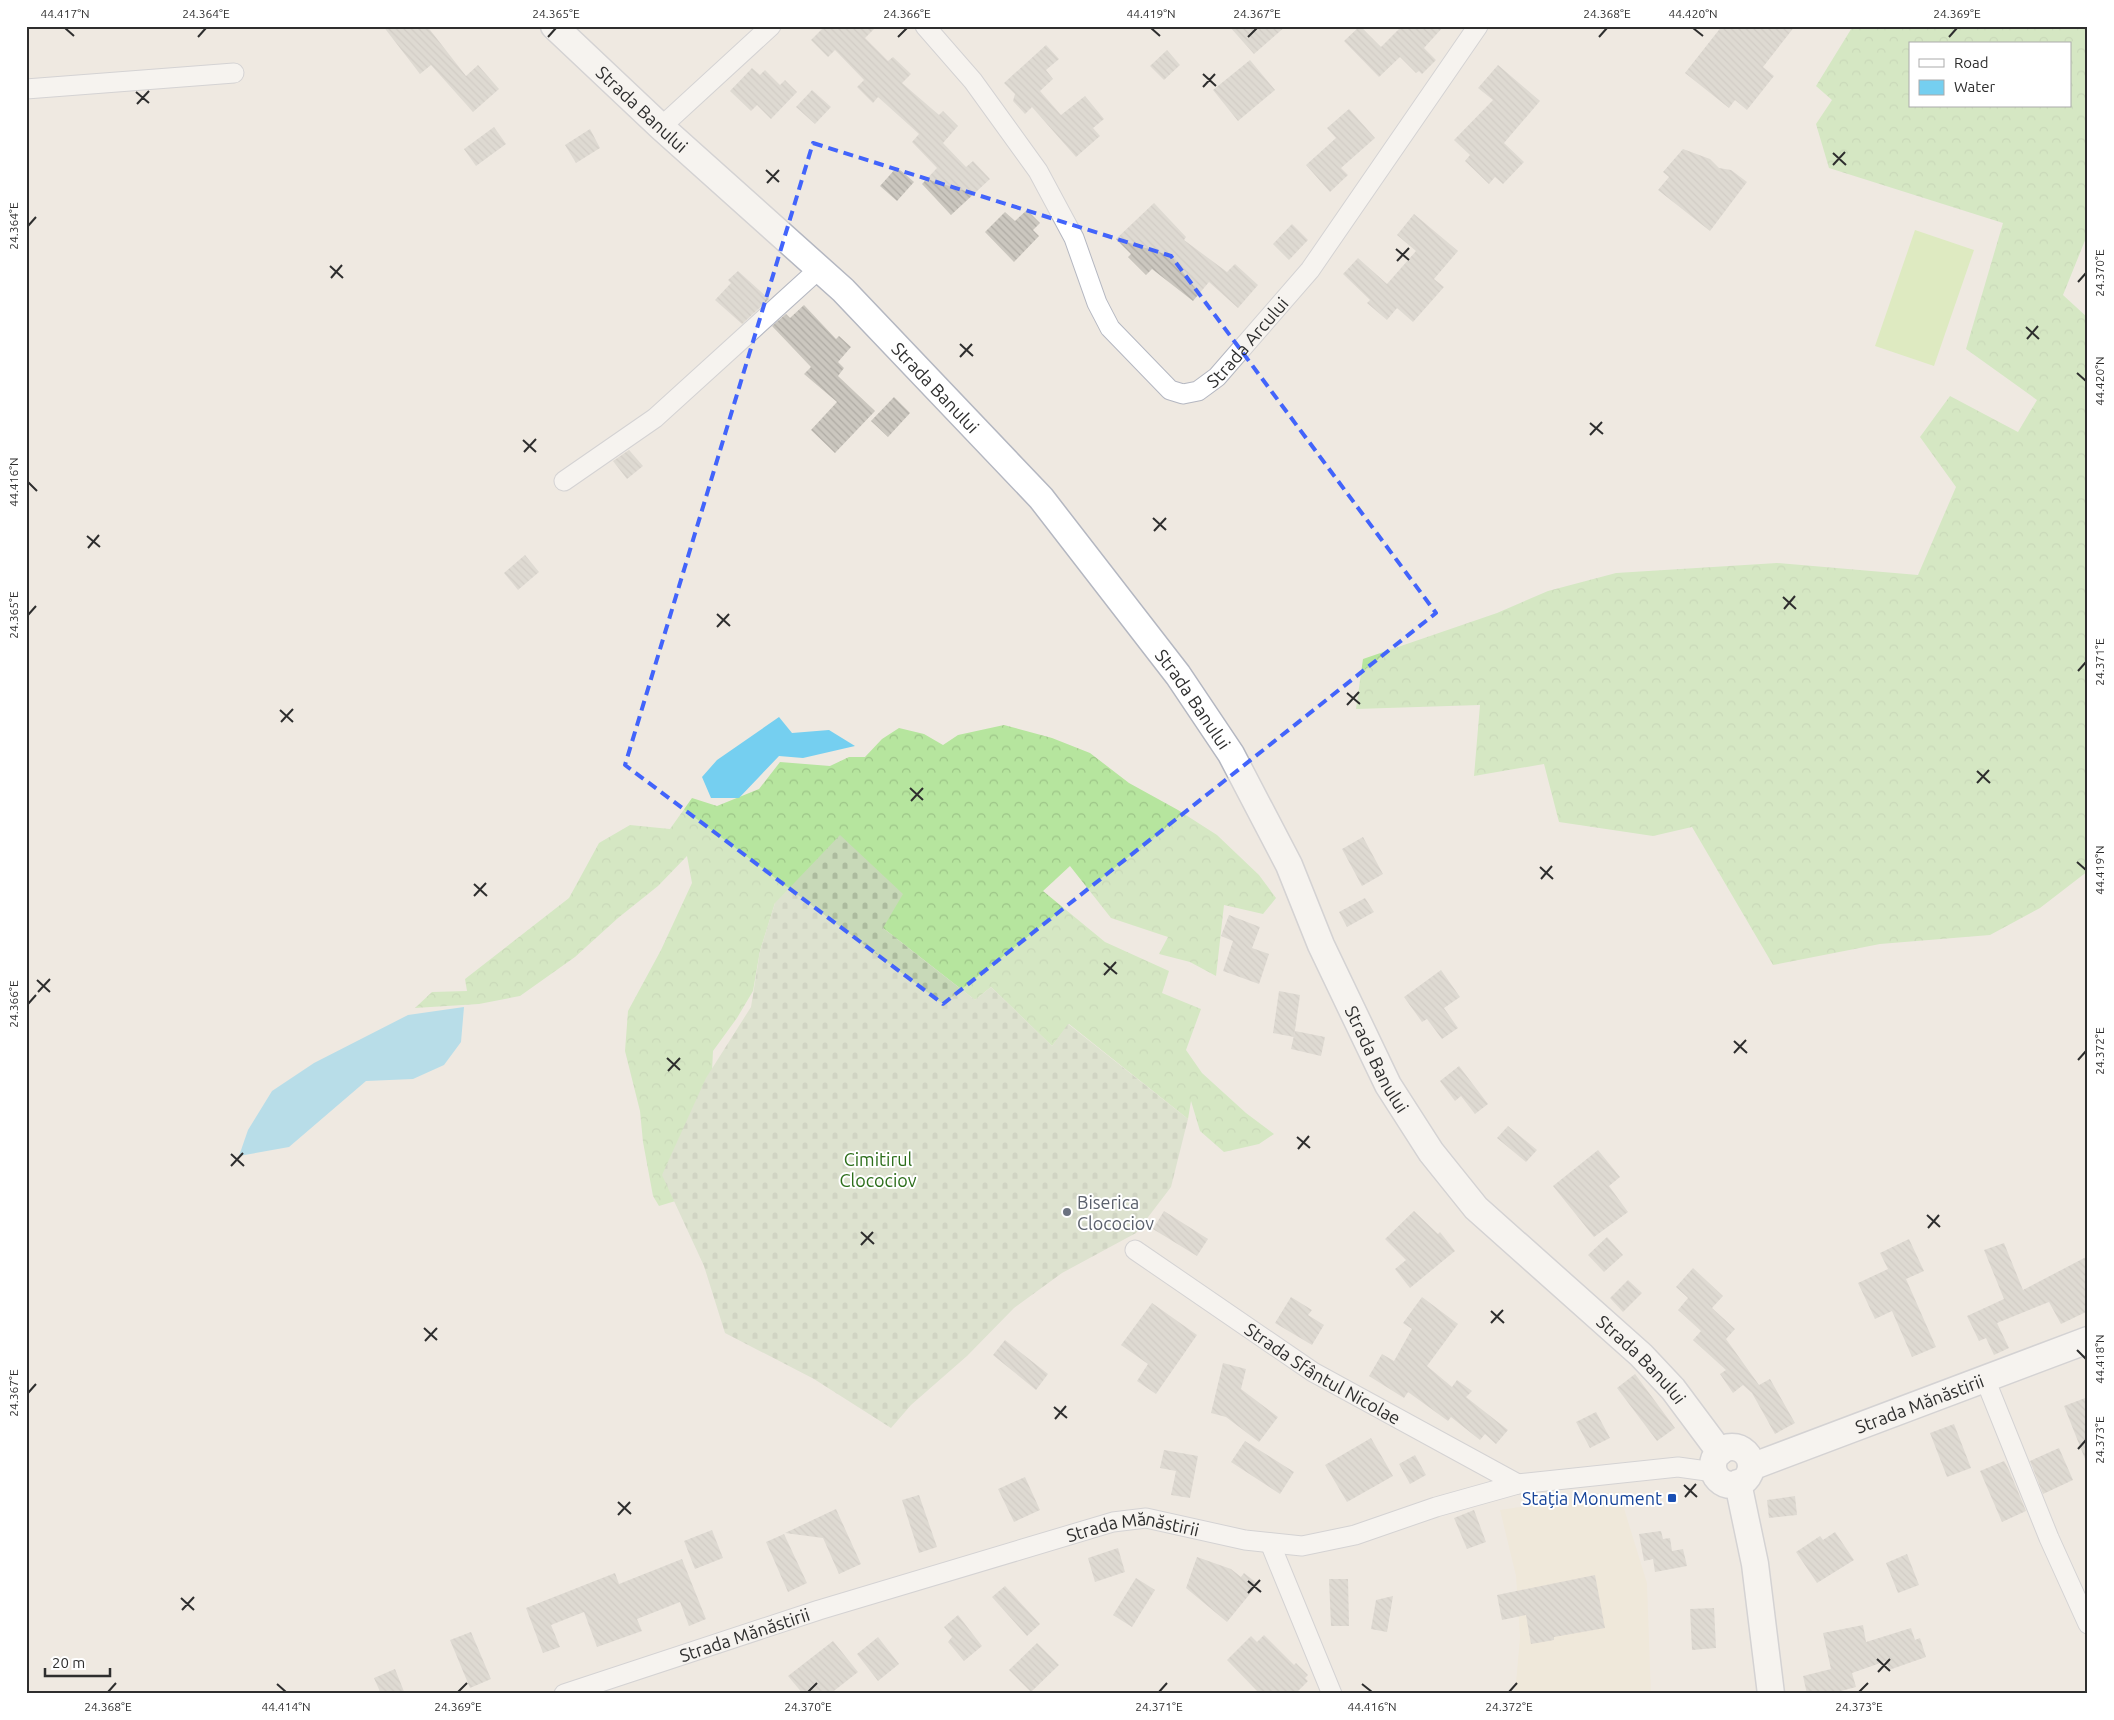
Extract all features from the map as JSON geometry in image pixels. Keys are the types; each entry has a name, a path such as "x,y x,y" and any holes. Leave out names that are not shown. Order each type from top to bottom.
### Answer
{"street":[{"name":"Strada Banului","path":"554,26 661,128 843,290 1041,498 1178,676 1231,754 1289,865 1321,945 1388,1085 1431,1152 1476,1208 1641,1355 1672,1389 1717,1462"},
{"path":"661,128 771,26"},
{"name":"Strada Arcului","path":"925,26 973,81 1038,171 1074,238 1097,303 1110,328 1170,390 1183,394 1198,392 1217,378 1310,270 1478,26"},
{"path":"26,90 234,73"},
{"path":"564,481 654,418 819,268"},
{"name":"Strada Sfântul Nicolae","path":"1135,1250 1313,1372 1518,1484"},
{"name":"Strada Mănăstirii","path":"1744,1475 2088,1340"},
{"path":"1985,1379 2049,1538 2088,1624"},
{"path":"1717,1462 1725,1448 1738,1448 1747,1455 1744,1475 1770,1694"},
{"name":"Strada Mănăstirii","path":"564,1694 819,1610 1113,1522 1146,1518 1245,1540 1302,1546 1354,1535 1436,1507 1518,1484 1717,1462"},
{"path":"1270,1543 1332,1694"}],"highlighted area":[{"path":"813,143 1171,256 1436,613 943,1004 625,765"}],"shaded area":[{"path":"1619,1492 1647,1583 1651,1694 1515,1694 1520,1637 1516,1576 1500,1510"}],"green space":[{"path":"1853,26 2088,26 2088,233 2063,295 2088,318 2088,871 2040,908 1990,935 1880,944 1773,965 1692,827 1653,836 1559,822 1544,764 1474,776 1480,705 1356,709 1363,659 1497,613 1548,591 1616,573 1777,563 1918,575 1956,487 1920,437 1950,396 2018,432 2037,400 1966,349 2003,223 1829,168 1816,124 1832,100 1816,86"},
{"path":"1915,230 1974,250 1934,366 1875,346"},
{"path":"1004,725 1052,738 1090,753 1129,783 1178,810 1217,835 1259,875 1276,898 1263,914 1224,905 1216,976 1190,962 1159,954 1168,937 1111,918 1070,866 1043,891 1105,942 1169,971 1162,993 1201,1009 1186,1050 1202,1073 1246,1113 1274,1134 1259,1144 1224,1152 1200,1131 1191,1101 1188,1119 1069,1024 1052,1046 991,987 975,1000 883,928 775,903 760,951 753,991 737,1018 713,1051 711,1092 692,1196 659,1206 653,1196 643,1142 640,1111 625,1051 628,1011 661,950 692,883 687,856 658,886 618,918 575,957 520,996 479,1004 415,1008 432,992 467,991 465,979 569,898 599,843 630,825 670,829 692,798 717,806 759,789 780,762 830,766 849,757 865,757 882,739 899,728 924,734 943,745 958,735"},
{"name":"Cimitirul Clocociov","path":"840,835 903,894 883,928 975,1000 991,987 1052,1046 1068,1024 1188,1119 1171,1187 1136,1233 1062,1273 1014,1308 967,1356 911,1405 891,1428 814,1379 725,1333 704,1266 662,1175 706,1078 751,1007 760,951 775,903"}],"water":[{"path":"779,717 792,733 829,730 855,746 803,758 779,756 739,798 711,798 702,777 717,760"},
{"path":"464,1007 461,1042 444,1065 413,1079 366,1081 289,1147 239,1156 248,1130 272,1091 314,1063 408,1015"}],"building":[{"path":"383,26 427,26 466,76 478,65 499,89 473,112 431,65 420,74"},
{"path":"825,26 877,26 865,38 888,61 893,57 911,74 902,83 939,115 943,111 958,126 943,143 966,167 973,161 990,179 951,215 922,184 937,168 912,142 919,134 878,97 873,103 857,87 864,80 835,50 828,57 811,40"},
{"path":"1229,26 1286,26 1254,54"},
{"path":"1360,26 1381,47 1402,26 1444,26 1424,48 1436,60 1422,74 1419,71 1416,73 1400,57 1379,77 1344,41"},
{"path":"1722,26 1795,26 1763,67 1774,76 1747,110 1735,100 1729,108 1685,73"},
{"path":"1046,45 1059,59 1046,70 1053,79 1040,91 1061,115 1085,96 1104,119 1093,128 1100,136 1076,157 1032,107 1025,114 1013,101 1015,94 1004,83"},
{"path":"1167,50 1180,65 1164,80 1150,66"},
{"path":"1250,60 1275,90 1238,121 1213,90"},
{"path":"1498,65 1540,101 1504,143 1524,162 1503,184 1495,177 1489,184 1465,161 1470,155 1454,140 1493,100 1478,88"},
{"path":"752,68 760,75 765,70 780,85 785,80 797,92 771,119 757,105 751,111 730,91"},
{"path":"812,90 831,107 815,124 796,107"},
{"path":"1349,109 1375,138 1341,168 1348,175 1330,192 1306,165 1336,138 1327,128"},
{"path":"494,127 506,144 476,166 464,149"},
{"path":"590,129 600,148 576,163 565,145"},
{"path":"1683,149 1710,159 1719,168 1731,170 1747,182 1710,231 1658,190 1669,177 1663,172"},
{"path":"897,167 914,182 897,201 880,186"},
{"path":"1154,203 1186,237 1184,240 1227,272 1235,264 1258,285 1238,308 1209,282 1193,301 1152,269 1146,275 1128,257 1131,254 1116,239"},
{"path":"1027,210 1040,223 1033,230 1039,236 1014,262 985,232 1005,212 1015,221"},
{"path":"1414,214 1458,251 1434,279 1444,287 1413,322 1397,308 1387,320 1367,303 1370,300 1343,274 1358,258 1387,284 1416,251 1397,235"},
{"path":"1292,224 1308,240 1289,260 1273,244"},
{"path":"738,271 769,299 742,324 715,300 731,283 728,280"},
{"path":"804,305 836,339 839,336 851,347 838,362 844,368 838,376 875,411 835,453 811,430 837,402 804,374 811,367 772,326 786,314 790,318"},
{"path":"894,397 910,413 888,437 871,421"},
{"path":"629,450 643,466 627,479 613,461"},
{"path":"525,555 539,572 518,590 504,573"},
{"path":"1363,837 1383,874 1362,886 1342,849"},
{"path":"1365,898 1374,912 1347,927 1339,912"},
{"path":"1229,915 1260,927 1252,948 1269,954 1259,984 1223,971 1233,941 1221,936"},
{"path":"1441,970 1460,997 1444,1008 1458,1028 1442,1039 1427,1019 1422,1022 1404,997"},
{"path":"1279,991 1300,995 1294,1037 1273,1033"},
{"path":"1295,1031 1325,1037 1321,1056 1291,1049"},
{"path":"1459,1066 1488,1104 1475,1114 1461,1096 1455,1101 1440,1081"},
{"path":"1508,1126 1537,1150 1526,1162 1497,1138"},
{"path":"1598,1150 1620,1177 1609,1186 1628,1212 1594,1237 1553,1186"},
{"path":"1164,1211 1208,1239 1197,1256 1153,1229"},
{"path":"1414,1211 1438,1234 1440,1232 1455,1251 1410,1288 1395,1269 1406,1260 1385,1239"},
{"path":"1607,1237 1623,1255 1604,1272 1588,1255"},
{"path":"1909,1239 1924,1271 1906,1279 1936,1347 1912,1357 1892,1311 1875,1319 1858,1283 1888,1269 1880,1253"},
{"path":"2004,1243 2023,1290 2088,1256 2088,1311 2061,1324 2049,1302 1997,1323 2009,1348 1994,1355 1986,1338 1979,1341 1967,1316 2004,1299 1984,1250"},
{"path":"1693,1268 1723,1296 1712,1308 1735,1329 1726,1339 1759,1385 1770,1379 1795,1423 1775,1434 1752,1393 1743,1385 1733,1393 1720,1374 1726,1370 1693,1340 1701,1331 1678,1310 1688,1298 1676,1287"},
{"path":"1628,1280 1642,1293 1623,1312 1610,1298"},
{"path":"1291,1297 1312,1310 1308,1315 1324,1325 1312,1345 1275,1323"},
{"path":"1422,1297 1458,1324 1427,1366 1452,1387 1457,1380 1472,1391 1466,1397 1508,1430 1496,1444 1485,1434 1480,1440 1451,1417 1448,1421 1408,1392 1404,1398 1369,1376 1382,1354 1394,1361 1412,1329 1403,1323"},
{"path":"1152,1303 1197,1335 1156,1394 1137,1381 1148,1364 1121,1345"},
{"path":"1005,1340 1048,1374 1036,1390 993,1355"},
{"path":"1223,1363 1246,1369 1241,1389 1278,1417 1259,1442 1226,1417 1211,1413"},
{"path":"1635,1374 1675,1428 1657,1441 1617,1388"},
{"path":"2088,1397 2088,1464 2087,1464 2064,1406"},
{"path":"1596,1412 1610,1438 1590,1448 1576,1422"},
{"path":"1954,1424 1971,1468 1947,1477 1930,1433"},
{"path":"1371,1438 1393,1476 1347,1502 1325,1465"},
{"path":"1245,1441 1294,1472 1280,1494 1231,1462"},
{"path":"2059,1448 2073,1480 2043,1494 2030,1461"},
{"path":"1164,1450 1198,1456 1190,1498 1171,1495 1176,1471 1160,1468"},
{"path":"1415,1455 1426,1475 1410,1484 1399,1464"},
{"path":"2004,1461 2026,1511 2002,1522 1980,1471"},
{"path":"1025,1477 1040,1510 1014,1522 998,1489"},
{"path":"919,1495 937,1547 919,1553 902,1500"},
{"path":"1795,1496 1797,1515 1769,1518 1767,1500"},
{"path":"836,1509 861,1564 839,1574 823,1538 785,1533"},
{"path":"1474,1510 1486,1542 1467,1549 1454,1518"},
{"path":"712,1530 723,1558 695,1569 684,1541"},
{"path":"1661,1531 1663,1539 1670,1538 1672,1551 1683,1549 1687,1566 1655,1572 1653,1559 1644,1561 1639,1534"},
{"path":"1835,1532 1854,1560 1817,1583 1796,1552 1820,1536 1823,1540"},
{"path":"784,1534 807,1583 788,1592 766,1542"},
{"path":"1118,1548 1125,1572 1095,1582 1088,1558"},
{"path":"1907,1554 1919,1585 1898,1593 1886,1563"},
{"path":"1197,1557 1231,1569 1241,1577 1244,1573 1258,1584 1227,1622 1186,1588"},
{"path":"682,1559 706,1619 689,1626 680,1602 637,1619 642,1631 597,1647 584,1612 551,1625 560,1647 543,1653 526,1608 615,1573 619,1584"},
{"path":"1595,1575 1605,1628 1554,1637 1554,1640 1531,1644 1526,1615 1502,1620 1497,1595"},
{"path":"1136,1578 1155,1590 1132,1627 1113,1615"},
{"path":"1329,1579 1348,1579 1349,1626 1331,1626"},
{"path":"1005,1586 1040,1624 1027,1636 992,1597"},
{"path":"1393,1596 1387,1632 1371,1629 1376,1600"},
{"path":"1714,1608 1716,1648 1692,1650 1690,1609"},
{"path":"958,1615 982,1646 964,1661 948,1642 952,1637 944,1627"},
{"path":"1863,1625 1866,1642 1911,1628 1915,1640 1920,1638 1926,1657 1889,1670 1886,1661 1852,1673 1856,1687 1830,1694 1807,1694 1803,1676 1831,1669 1823,1633"},
{"path":"471,1632 491,1679 470,1688 450,1640"},
{"path":"1264,1635 1294,1665 1296,1663 1308,1675 1305,1678 1308,1681 1295,1694 1260,1694 1227,1660 1251,1636 1257,1642"},
{"path":"878,1637 899,1664 878,1681 857,1654"},
{"path":"833,1641 858,1672 830,1694 803,1694 788,1676"},
{"path":"1037,1643 1059,1665 1031,1692 1009,1670"},
{"path":"395,1669 405,1694 381,1694 374,1678"}],"place":[{"name":"Biserica Clocociov","path":"1067,1212"},
{"name":"Stația Monument","path":"1672,1498"}]}
